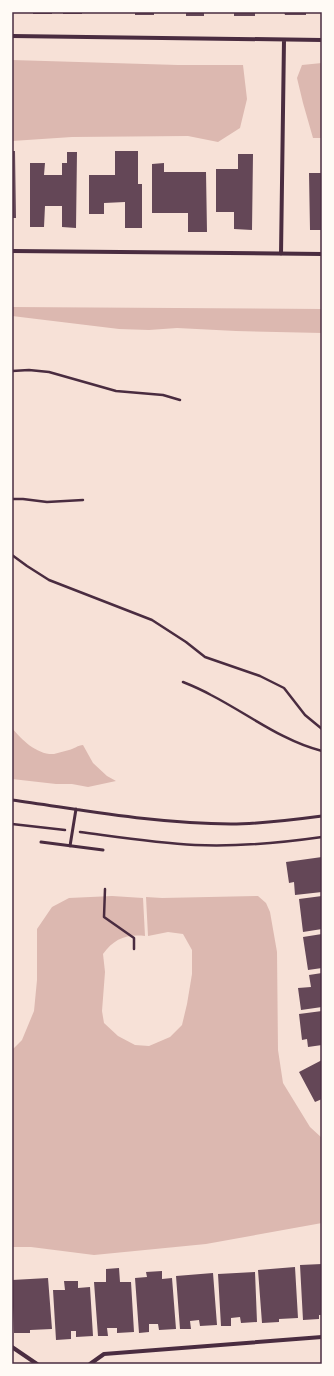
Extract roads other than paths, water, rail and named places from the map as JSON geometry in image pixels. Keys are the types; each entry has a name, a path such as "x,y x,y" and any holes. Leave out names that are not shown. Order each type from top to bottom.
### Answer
{"street":[{"path":"12,36 322,40"},
{"path":"281,254 284,40"},
{"path":"12,251 322,254"},
{"path":"90,1364 104,1354 322,1337"},
{"path":"12,1347 37,1364"}],"lane":[{"path":"12,800 160,820 231,824 281,821 322,816"},
{"path":"70,846 76,809"},
{"path":"41,842 103,850"}]}
